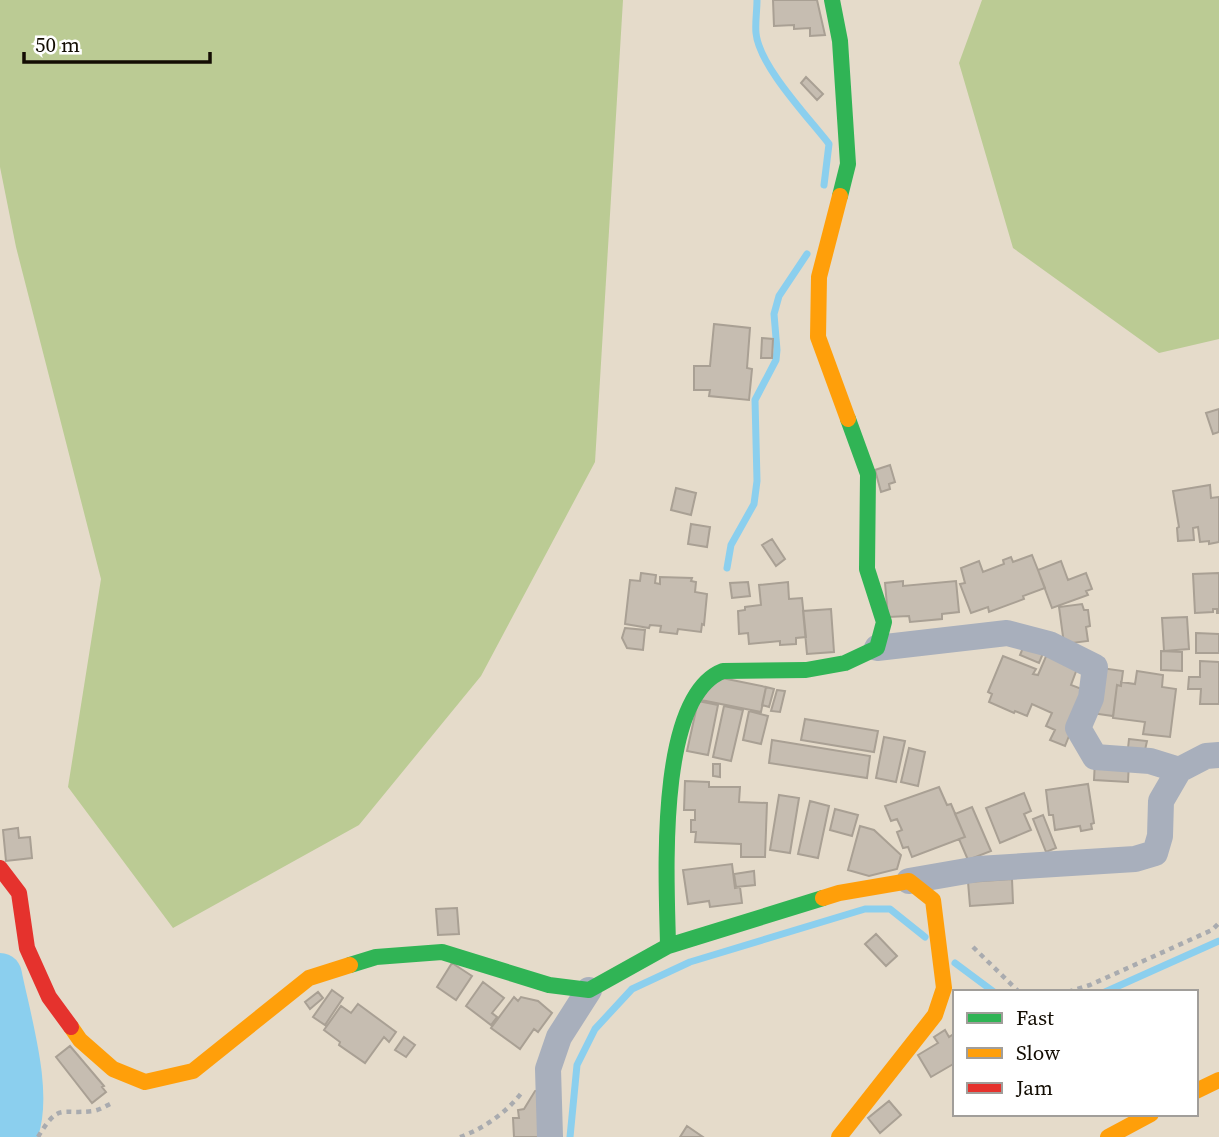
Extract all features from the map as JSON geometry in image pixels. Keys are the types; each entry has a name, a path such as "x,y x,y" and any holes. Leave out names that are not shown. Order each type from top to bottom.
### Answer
{"main road":[{"path":"668,946 666,845 673,757 689,704 701,685 723,671 806,670 845,663 877,648 884,622 867,569 869,474 818,337 819,277 848,164 840,41 832,0"},
{"path":"0,868 19,894 27,948 49,997 80,1040 113,1069 145,1082 193,1071 309,978 376,957 442,952 550,985 589,990 668,946 839,893 909,881 933,900 944,988 936,1015 839,1137"},
{"path":"1198,1090 1219,1080"},
{"path":"1108,1137 1147,1116"}],"street":[{"path":"877,648 1007,633 1049,644 1095,667 1091,698 1078,728 1095,757 1150,761 1179,770"},
{"path":"909,881 978,869 1135,859 1155,853 1160,836 1161,801 1179,770 1206,756 1219,755"},
{"path":"550,1137 548,1069 559,1037 589,990"}],"path":[{"path":"1074,990 1212,930 1219,923"},
{"path":"967,942 1017,990"},
{"path":"460,1137 510,1108 531,1080 548,1069"},
{"path":"38,1137 48,1121 63,1110 95,1111 114,1101 132,1077"}],"green space":[{"path":"0,0 623,0 595,462 481,676 359,825 173,928 68,787 101,579 16,247 0,167"},
{"path":"982,0 1219,0 1219,339 1159,353 1013,248 959,63"}],"building":[{"path":"773,0 817,0 825,35 810,36 810,28 794,29 794,25 774,26"},
{"path":"806,77 823,94 817,100 801,83"},
{"path":"714,324 750,328 747,368 752,369 749,400 709,396 710,390 694,390 694,366 710,366"},
{"path":"762,338 773,339 772,358 761,358"},
{"path":"1219,409 1219,432 1213,434 1206,413"},
{"path":"890,465 895,482 889,484 890,489 881,492 875,470"},
{"path":"1210,485 1211,498 1219,497 1219,542 1200,542 1198,527 1193,528 1194,540 1178,541 1179,527 1173,491"},
{"path":"676,488 696,493 691,515 671,510"},
{"path":"691,524 710,527 707,547 688,544"},
{"path":"772,539 785,559 776,566 762,545"},
{"path":"1032,555 1045,588 989,612 988,607 971,613 960,584 965,583 961,568 979,561 983,572 1004,564 1003,560 1011,557 1013,562"},
{"path":"1061,561 1068,580 1086,573 1092,589 1086,591 1088,595 1052,608 1038,570"},
{"path":"641,573 656,575 655,583 660,584 660,577 692,578 691,581 696,582 695,592 707,594 701,632 678,629 677,634 660,632 661,626 650,625 649,628 625,624 630,580 640,581"},
{"path":"1219,573 1219,613 1217,609 1213,609 1213,612 1195,613 1193,574"},
{"path":"903,581 903,586 956,581 959,612 942,614 942,619 910,622 909,616 888,617 885,583"},
{"path":"748,582 750,596 732,598 730,583"},
{"path":"788,582 789,599 802,598 806,637 796,638 796,644 780,645 780,641 749,644 748,633 739,634 738,611 745,610 745,607 761,605 759,585"},
{"path":"1082,604 1084,610 1088,610 1088,641 1064,644 1059,607"},
{"path":"831,609 834,652 807,654 803,611"},
{"path":"1187,617 1189,649 1164,651 1162,618"},
{"path":"625,628 645,630 643,650 627,648 622,638"},
{"path":"1196,633 1219,634 1219,653 1196,653"},
{"path":"1025,643 1044,651 1039,663 1020,655"},
{"path":"1161,651 1182,652 1182,671 1161,670"},
{"path":"1047,654 1078,666 1071,685 1087,691 1065,746 1050,740 1055,730 1046,726 1052,713 1032,704 1027,716 989,702 992,694 988,692 1003,656 1036,669 1033,674 1038,675"},
{"path":"1200,661 1219,662 1219,704 1200,704 1201,689 1188,689 1189,677 1200,677"},
{"path":"1101,668 1123,671 1121,686 1117,685 1113,716 1091,713"},
{"path":"1137,671 1163,675 1162,687 1176,689 1170,737 1143,734 1145,722 1113,718 1117,685 1121,686 1121,682 1135,684"},
{"path":"717,677 766,687 761,712 701,700"},
{"path":"766,687 774,689 769,707 762,705"},
{"path":"777,690 785,691 780,712 771,711"},
{"path":"698,701 718,705 708,755 687,751"},
{"path":"724,706 743,710 731,761 713,757"},
{"path":"749,711 768,716 761,744 743,740"},
{"path":"805,719 878,731 874,752 801,740"},
{"path":"884,737 905,741 896,782 876,778"},
{"path":"1129,739 1147,741 1145,750 1128,748"},
{"path":"772,740 870,756 867,778 769,763"},
{"path":"909,748 925,752 918,786 901,782"},
{"path":"1095,760 1129,761 1128,782 1094,780"},
{"path":"713,764 720,764 720,777 713,776"},
{"path":"685,781 709,782 709,787 740,787 739,802 767,803 765,857 741,857 741,844 695,842 696,832 691,832 691,820 695,820 695,810 684,810"},
{"path":"1088,784 1094,823 1091,824 1092,829 1081,831 1080,826 1055,830 1053,815 1049,815 1046,790"},
{"path":"939,787 947,805 951,804 965,837 912,857 908,847 903,848 897,832 902,830 897,819 891,821 885,806"},
{"path":"1024,793 1031,811 1024,814 1031,830 1000,843 986,808"},
{"path":"779,795 799,798 790,853 770,850"},
{"path":"810,801 829,806 818,858 798,854"},
{"path":"972,807 991,851 968,860 959,839 965,837 955,814"},
{"path":"835,809 858,815 852,836 830,830"},
{"path":"1043,815 1056,848 1046,852 1033,819"},
{"path":"860,826 874,830 901,855 897,869 869,876 848,870"},
{"path":"18,828 19,838 30,837 32,858 6,861 3,830"},
{"path":"732,864 735,888 740,887 742,903 710,907 709,901 688,904 683,870"},
{"path":"754,871 755,885 736,887 734,874"},
{"path":"1012,879 1013,903 970,906 968,882"},
{"path":"457,908 459,934 438,935 436,909"},
{"path":"876,934 897,956 886,966 865,944"},
{"path":"452,963 472,976 456,1000 437,987"},
{"path":"483,982 504,998 492,1013 497,1017 491,1025 466,1006"},
{"path":"332,990 343,998 325,1025 313,1017"},
{"path":"318,992 323,998 310,1009 305,1002"},
{"path":"514,997 518,1001 521,997 538,1001 552,1013 538,1032 534,1029 520,1049 491,1028"},
{"path":"358,1004 396,1032 389,1042 384,1037 365,1063 339,1045 340,1042 324,1030 341,1006 351,1013"},
{"path":"945,1030 949,1037 953,1034 953,1064 931,1077 918,1055 938,1043 934,1037"},
{"path":"404,1037 415,1045 406,1057 395,1050"},
{"path":"70,1046 104,1086 102,1087 106,1092 92,1103 56,1057"},
{"path":"539,1090 542,1137 514,1137 513,1118 519,1118 518,1110 524,1109 535,1091"},
{"path":"889,1101 901,1115 880,1133 868,1118"},
{"path":"687,1126 703,1137 680,1137"}],"waterway":[{"path":"757,0 756,33 766,61 786,91 829,144 824,185"},
{"path":"727,568 731,545 754,504 757,481 755,400 776,360 774,314 779,296 807,254"},
{"path":"570,1137 577,1065 595,1029 632,989 690,962 865,909 890,909 925,937"},
{"path":"1109,990 1219,941"},
{"path":"955,963 991,990"},
{"path":"0,975 20,1081 19,1121 14,1137"}],"traffic: fast":[{"path":"832,0 840,41 848,164 840,196"},
{"path":"668,946 667,839 675,753 686,716 701,688 723,671 806,670 845,663 877,648 884,622 867,569 868,474 848,419"},
{"path":"350,965 376,957 442,952 549,985 589,990 668,946 823,898"}],"traffic: slow":[{"path":"840,196 819,277 818,337 848,419"},
{"path":"823,898 909,881 933,900 944,988 935,1015 839,1137"},
{"path":"71,1027 80,1040 113,1069 145,1082 193,1071 309,978 350,965"},
{"path":"1198,1090 1219,1080"},
{"path":"1108,1137 1147,1116"}],"traffic: jam":[{"path":"0,868 19,893 27,948 49,997 71,1027"}]}
